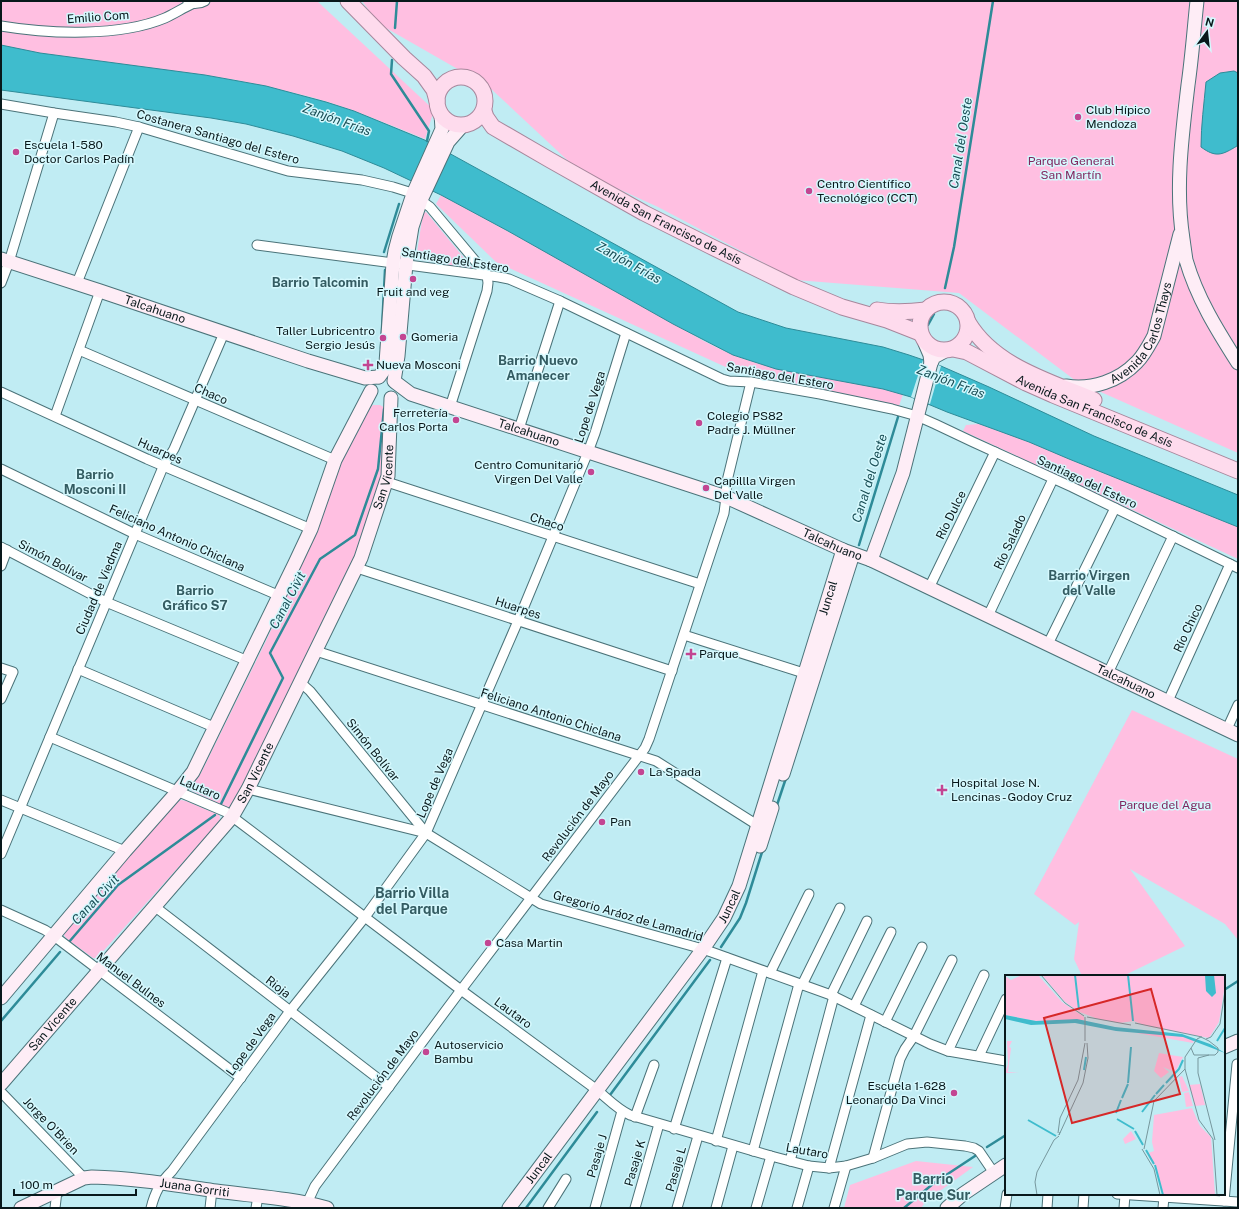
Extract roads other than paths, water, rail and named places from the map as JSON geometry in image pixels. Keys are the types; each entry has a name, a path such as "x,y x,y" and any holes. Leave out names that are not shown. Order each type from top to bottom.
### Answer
{"main road":[{"path":"348,1 404,58 424,76 434,90 439,107"},
{"path":"404,58 429,73 450,80"},
{"path":"439,107 438,94 445,84 450,80 457,78 464,77 472,79 482,89 485,96 485,104 484,111 476,120 467,124"},
{"name":"Avenida San Francisco de Asís","path":"439,107 445,119 451,123 467,124 486,128 514,138"},
{"name":"Avenida San Francisco de Asís","path":"484,111 486,118 493,126 550,160 651,216 794,287 842,307 887,320 922,337"},
{"name":"Avenida San Francisco de Asís","path":"822,298 888,312 926,310"},
{"path":"939,302 954,304 960,308 968,322 968,330 964,339 961,343 949,350 937,349 930,346 922,337 919,325 921,317 926,310 939,302"},
{"name":"Avenida San Francisco de Asís","path":"968,322 978,336 1000,356 1020,368 1238,462"},
{"name":"Avenida San Francisco de Asís","path":"949,350 968,352 1026,383 1053,395 1238,471"}],"street":[{"name":"Emilio Com","path":"1,26 23,30 68,32 134,27 164,18 189,2 202,3 205,1"},
{"name":"Avenida Carlos Thays","path":"1197,1 1184,123 1180,178 1179,202 1181,228 1186,259 1195,286 1212,322 1238,363"},
{"name":"Costanera Santiago del Estero","path":"1,104 139,127 282,169 420,191 430,207 487,275"},
{"path":"1,998 178,791 195,769 216,728 311,529 335,460 375,383 384,370 400,263 412,227 420,191 440,147 442,130 439,107"},
{"path":"1,283 5,260 54,113"},
{"path":"440,147 467,124"},
{"path":"77,283 139,127"},
{"name":"Avenida Carlos Thays","path":"1057,384 1077,388 1098,385 1109,381 1137,362 1154,336 1181,228"},
{"name":"Santiago del Estero","path":"258,245 400,263 509,279 560,301 722,379 729,381 751,382 820,394 917,416 1115,508 1234,566"},
{"name":"Talcahuano","path":"5,260 308,361 365,378 375,383"},
{"path":"375,383 376,398 379,400 388,400 392,398 396,390 394,381 398,356 400,263"},
{"path":"450,407 487,291 487,275"},
{"path":"55,416 100,291"},
{"path":"519,429 560,301"},
{"name":"Lope de Vega","path":"160,1184 172,1171 290,1011 365,917 426,833 554,537 588,452 626,332"},
{"name":"Ciudad de Viedma","path":"1,854 163,466 174,449 224,333"},
{"path":"922,337 930,355 931,363"},
{"name":"Chaco","path":"79,350 335,460"},
{"path":"871,560 903,473 931,363 934,358 949,350"},
{"path":"375,383 387,376 394,381"},
{"name":"Talcahuano","path":"394,381 411,394 726,497 848,552 871,560 1232,732"},
{"name":"Revolución de Mayo","path":"308,1206 316,1186 461,990 639,756 649,739 724,513 727,481 751,382"},
{"name":"Huarpes","path":"1,392 163,466 311,529"},
{"name":"Talcahuano","path":"392,398 411,394"},
{"name":"San Vicente","path":"1,1084 232,816 248,789 357,568 387,482 389,470 392,398"},
{"name":"Río Dulce","path":"928,588 995,452"},
{"name":"Feliciano Antonio Chiclana","path":"1,469 135,534 280,596"},
{"name":"Río Salado","path":"988,616 1053,479"},
{"name":"Chaco","path":"387,482 700,584"},
{"path":"1048,644 1115,508"},
{"path":"1108,673 1173,536"},
{"path":"1,566 4,548"},
{"name":"Simón Bolívar","path":"4,548 106,602 248,661"},
{"name":"Juncal","path":"509,1208 600,1092 707,951 739,886 761,828 848,552"},
{"name":"Río Chico","path":"1168,701 1234,566"},
{"name":"Huarpes","path":"357,568 672,671"},
{"path":"684,635 810,675"},
{"name":"Feliciano Antonio Chiclana","path":"316,651 656,761 761,828"},
{"path":"1,668 13,672 1,700"},
{"path":"78,669 216,728"},
{"name":"Simón Bolívar","path":"301,683 310,691 426,833"},
{"path":"1232,732 1238,705"},
{"name":"Lautaro","path":"50,737 226,812 461,990 600,1092 612,1104 622,1111 635,1117 698,1136 809,1166 829,1168 846,1166 874,1158 907,1144 927,1142 965,1146 979,1151 994,1173"},
{"name":"Gregorio Aráoz de Lamadrid","path":"248,789 426,833 540,904 707,951 833,996 914,1036 948,1050 1005,1061"},
{"path":"1,800 125,852"},
{"path":"716,1141 766,972 809,894"},
{"name":"Rioja","path":"154,906 389,1087"},
{"path":"753,1151 800,984 840,908"},
{"name":"Manuel Bulnes","path":"1,910 45,930 54,936 241,1078"},
{"path":"790,1161 833,996 867,921"},
{"path":"854,1006 891,932"},
{"path":"885,1022 922,947"},
{"path":"674,1128 727,958"},
{"path":"874,1158 900,1059 914,1036 952,960"},
{"path":"948,1050 984,975"},
{"path":"979,1056 1005,1001"},
{"path":"829,1168 871,1015"},
{"path":"1225,1046 1238,1040"},
{"path":"1225,1191 1237,1064"},
{"path":"635,1117 654,1065"},
{"name":"Jorge O'Brien","path":"1,1092 84,1178"},
{"name":"Juncal","path":"518,1208 600,1092"},
{"name":"Pasaje J","path":"595,1208 622,1111"},
{"name":"Pasaje K","path":"635,1208 659,1124"},
{"name":"Pasaje L","path":"677,1208 698,1136"},
{"path":"716,1208 733,1146"},
{"path":"756,1208 771,1156"},
{"path":"797,1208 809,1166"},
{"path":"834,1208 846,1166"},
{"path":"947,1208 962,1194 1005,1166"},
{"name":"Juana Gorriti","path":"21,1208 84,1178 100,1177 212,1190 257,1202 327,1208"},
{"path":"548,1208 566,1178"},
{"path":"151,1208 160,1184"},
{"path":"210,1208 212,1190"},
{"path":"55,1208 57,1191"},
{"path":"1005,1208 1007,1195"},
{"path":"1047,1208 1048,1195"},
{"path":"1083,1208 1084,1195"},
{"path":"1124,1208 1125,1195"},
{"path":"1147,1195 1164,1197 1184,1196 1202,1204 1238,1202"},
{"path":"1224,1202 1225,1195"},
{"path":"1163,1208 1164,1197"}],"water":[{"name":"Zanjón Frías","path":"1,45 40,53 205,75 266,86 354,111 427,141 738,312 786,328 883,347 941,366 1094,436 1238,495 1238,527 1029,442 911,397 883,389 776,369 733,355 673,324 441,195 384,168 342,151 246,124 1,90"},
{"path":"1234,71 1238,73 1237,146 1227,152 1219,154 1211,153 1201,147 1206,82 1220,73"}],"waterway":[{"name":"Canal Civit","path":"395,28 397,1"},
{"name":"Canal del Oeste","path":"945,288 954,247 993,1"},
{"name":"Canal Civit","path":"392,60 391,74 429,131 427,141"},
{"name":"Canal Civit","path":"384,252 399,204"},
{"name":"Canal Civit","path":"381,348 385,270"},
{"path":"928,325 934,314"},
{"name":"Canal Civit","path":"220,806 283,678 270,653 320,559 355,535 378,469 384,409"},
{"name":"Canal del Oeste","path":"859,545 898,417"},
{"path":"776,808 786,778"},
{"name":"Canal Civit","path":"69,942 118,885 215,815"},
{"path":"721,947 740,918 763,849"},
{"name":"Canal Civit","path":"1,1021 60,952"},
{"path":"610,1095 710,960"},
{"path":"1225,989 1238,981"},
{"path":"526,1208 597,1112"},
{"path":"987,1147 1005,1136"},
{"path":"904,1208 934,1183 975,1156"}],"place":[{"name":"Club Hípico Mendoza","path":"1078,117"},
{"name":"Escuela 1-580 Doctor Carlos Padín","path":"16,152"},
{"name":"Centro Científico Tecnológico (CCT)","path":"809,191"},
{"name":"Fruit and veg","path":"413,279"},
{"name":"Gomeria","path":"403,337"},
{"name":"Taller Lubricentro Sergio Jesús","path":"383,338"},
{"name":"Nueva Mosconi","path":"368,365"},
{"name":"Ferretería Carlos Porta","path":"456,420"},
{"name":"Colegio PS82 Padre J. Müllner","path":"699,423"},
{"name":"Centro Comunitario Virgen Del Valle","path":"591,472"},
{"name":"Capillla Virgen Del Valle","path":"706,488"},
{"name":"Parque","path":"691,654"},
{"name":"La Spada","path":"641,772"},
{"name":"Hospital Jose N. Lencinas - Godoy Cruz","path":"942,790"},
{"name":"Pan","path":"602,822"},
{"name":"Casa Martin","path":"488,943"},
{"name":"Autoservicio Bambu","path":"426,1052"},
{"name":"Escuela 1-628 Leonardo Da Vinci","path":"954,1093"}],"district":[{"name":"Barrio Talcomin","path":"320,282"},
{"name":"Barrio Nuevo Amanecer","path":"538,368"},
{"name":"Barrio Mosconi II","path":"95,482"},
{"name":"Barrio Virgen del Valle","path":"1089,582"},
{"name":"Barrio Gráfico S7","path":"195,598"},
{"name":"Barrio Villa del Parque","path":"412,902"},
{"name":"Barrio Parque Sur","path":"933,1188"}],"park label":[{"name":"Parque General San Martín","path":"1071,168"},
{"name":"Parque del Agua","path":"1165,805"}]}
